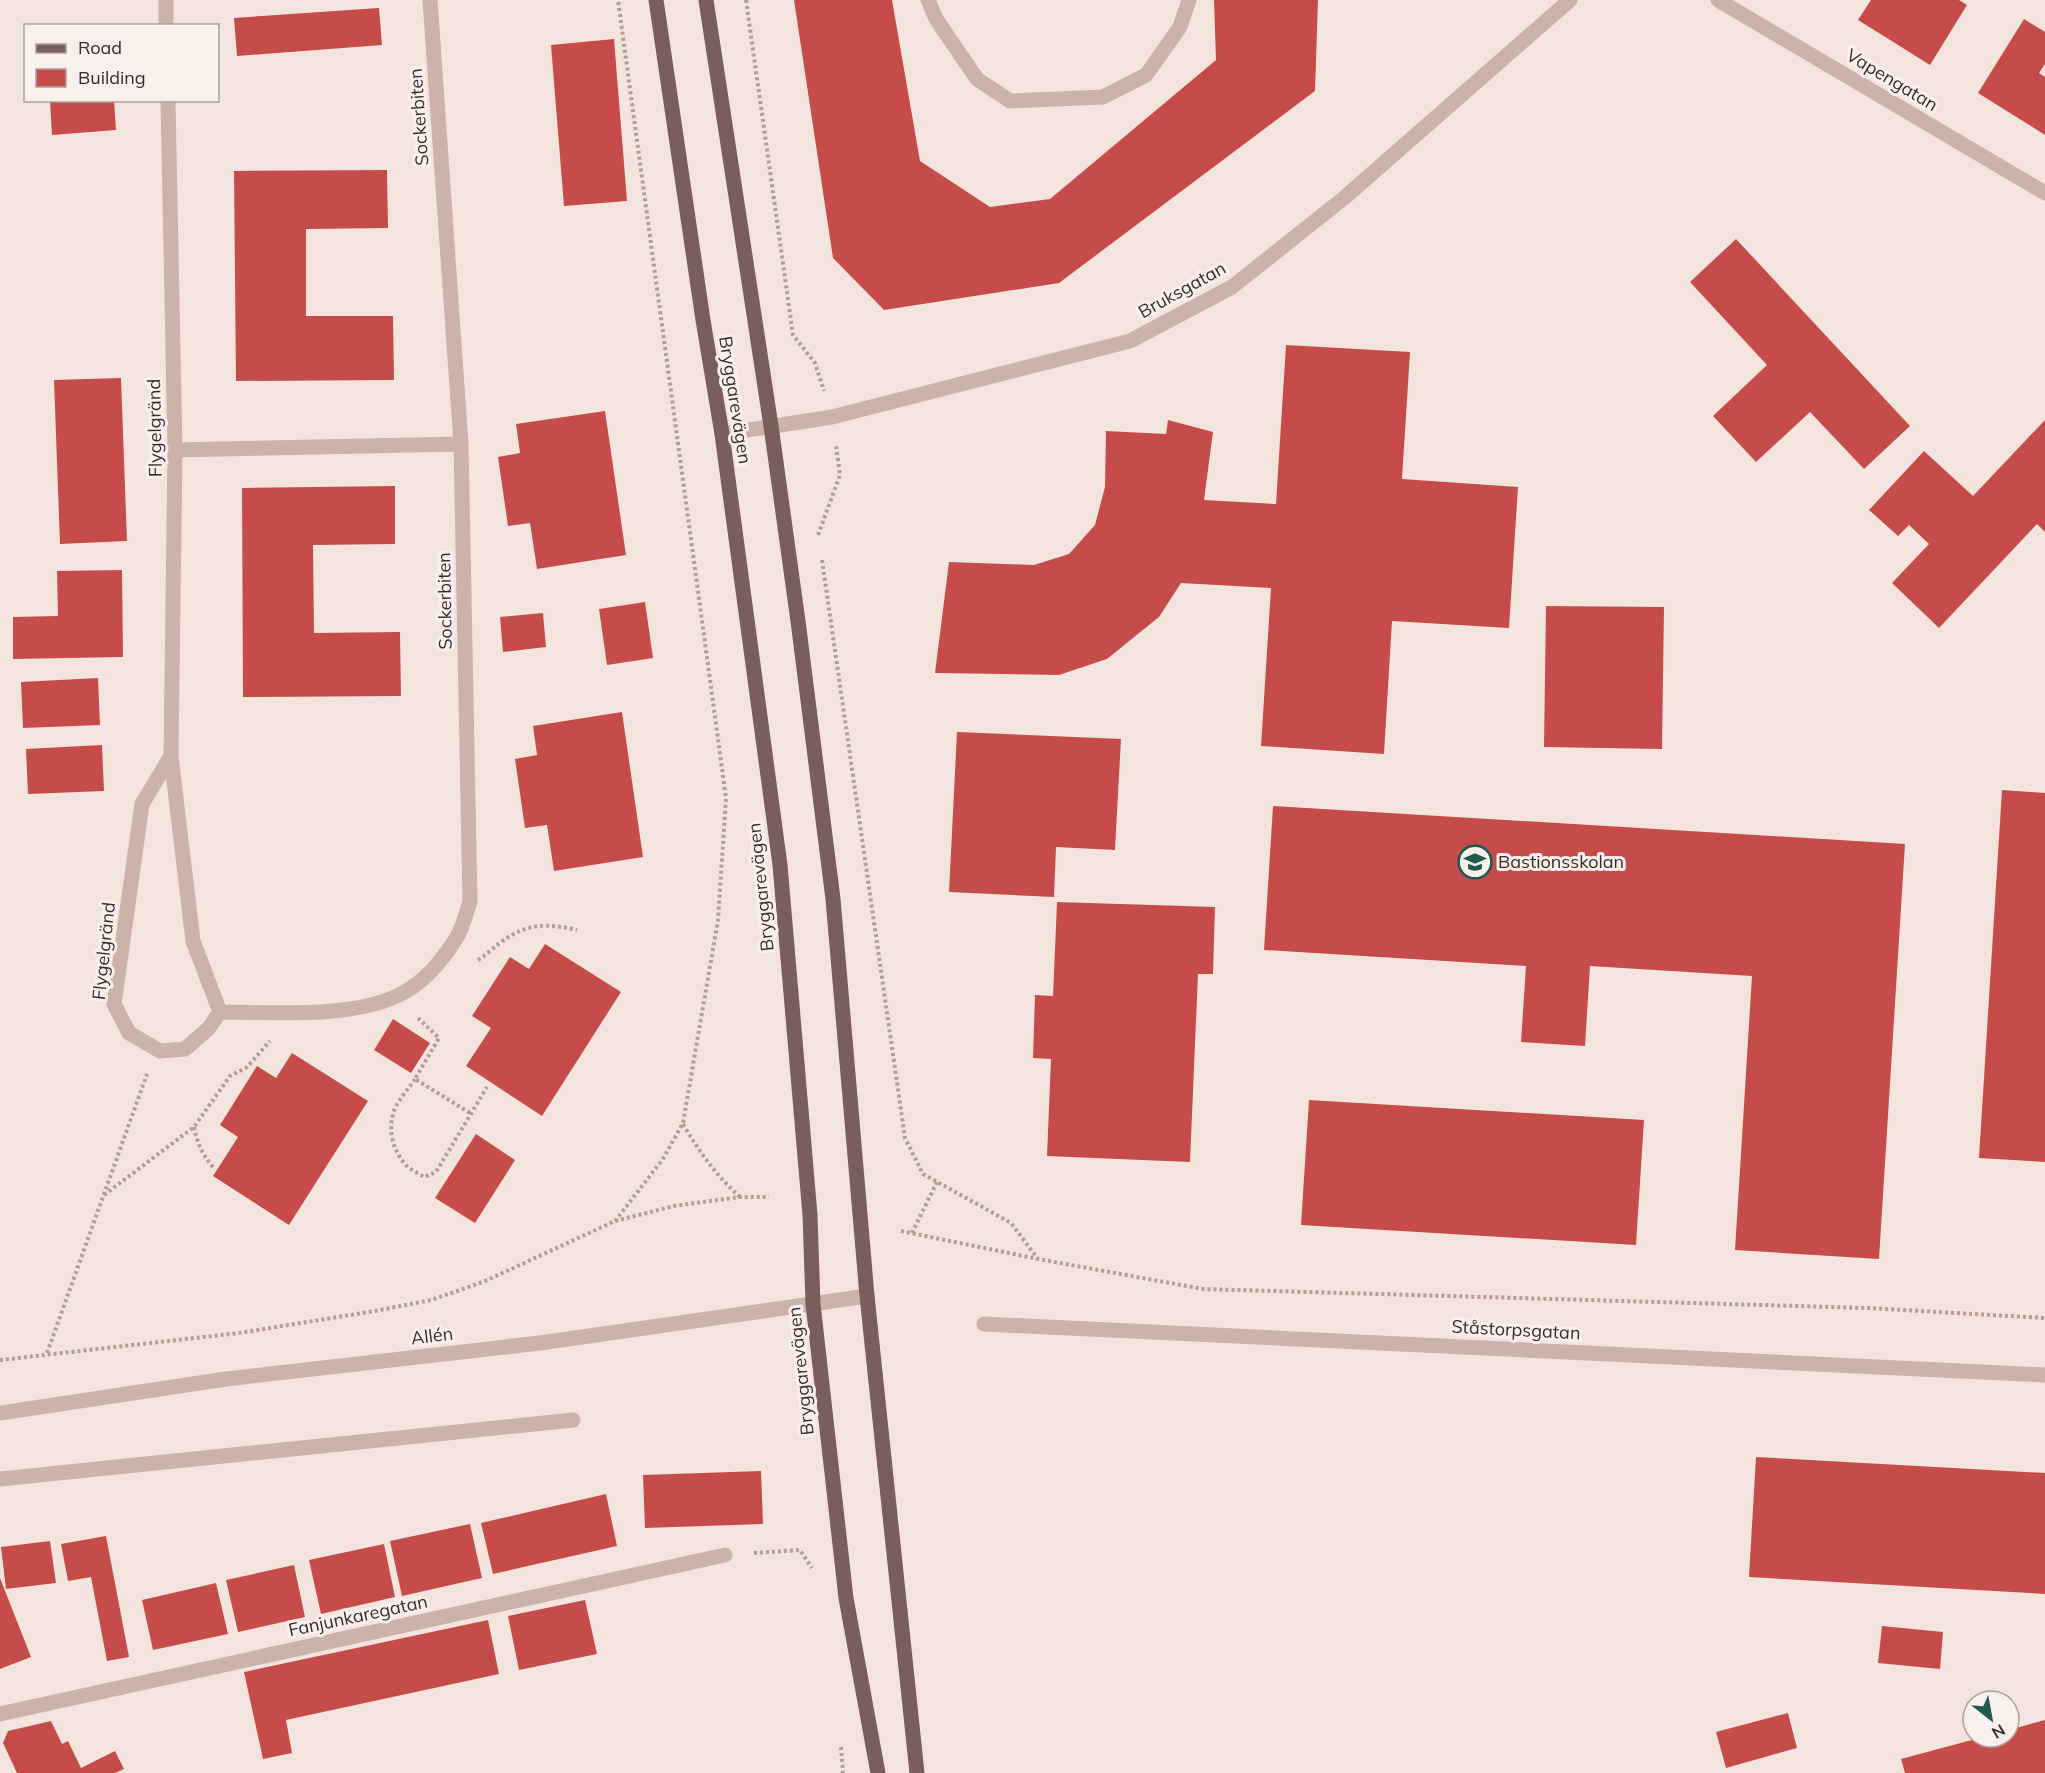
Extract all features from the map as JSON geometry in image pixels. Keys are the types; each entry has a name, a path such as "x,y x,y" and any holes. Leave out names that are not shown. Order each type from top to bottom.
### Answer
{"main road":[{"name":"Bryggarevägen","path":"656,0 722,434 780,865 810,1215 813,1304 846,1598 878,1773"},
{"name":"Bryggarevägen","path":"706,0 771,426 833,899 867,1296 917,1773"}],"street":[{"path":"166,0 166,24"},
{"name":"Sockerbiten","path":"220,1012 313,1012 367,1007 403,993 428,975 458,935 470,902 461,444 430,0"},
{"path":"928,0 936,19 977,79 1010,101 1102,97 1146,75 1180,27 1189,0"},
{"name":"Bruksgatan","path":"722,434 832,417 1130,341 1232,286 1344,198 1570,0"},
{"name":"Vapengatan","path":"1718,0 2045,193"},
{"name":"Flygelgränd","path":"168,102 175,450 171,756 193,940 220,1012 208,1029 185,1049 160,1051 129,1034 114,1004 142,804 171,756"},
{"path":"175,450 461,444"},
{"name":"Allén","path":"0,1413 226,1379 540,1343 867,1296"},
{"name":"Ståstorpsgatan","path":"984,1324 2045,1375"},
{"path":"0,1479 573,1420"},
{"name":"Fanjunkaregatan","path":"0,1714 725,1555"}],"path":[{"path":"615,1221 663,1159 683,1123 718,920 726,798 618,0"},
{"path":"746,0 793,335 815,363 832,417 840,476 818,533 820,545"},
{"path":"821,557 904,1138 923,1174 1011,1222 1038,1259"},
{"path":"476,961 518,932 534,926 557,926 577,930"},
{"path":"417,1016 439,1038 397,1105 392,1118 391,1136 397,1153 406,1165 424,1177 436,1172 487,1087"},
{"path":"104,1195 194,1126 230,1076 247,1067 270,1041"},
{"path":"47,1353 156,1048"},
{"path":"415,1079 470,1113"},
{"path":"683,1123 701,1155 721,1180 740,1197"},
{"path":"194,1126 197,1143 213,1167"},
{"path":"912,1233 937,1182"},
{"path":"0,1360 239,1333 431,1300 483,1282 615,1221 674,1206 740,1197 770,1197"},
{"path":"901,1231 1203,1290 1867,1308 2045,1318"},
{"path":"725,1555 800,1550 817,1575"},
{"path":"840,1739 843,1773"}],"building":[{"path":"794,0 892,0 920,161 990,207 1050,199 1216,60 1214,0 1318,0 1315,91 1059,283 884,310 833,258"},
{"path":"1871,0 1959,0 1967,5 1930,65 1858,20"},
{"path":"379,8 382,45 237,56 234,18"},
{"path":"2024,19 2045,32 2045,64 2039,73 2045,77 2045,135 1978,93"},
{"path":"614,39 627,201 564,206 551,45"},
{"path":"50,102 114,102 116,130 52,135"},
{"path":"387,170 388,228 306,229 306,316 393,316 394,380 236,381 234,171"},
{"path":"1736,239 1910,426 1864,469 1810,412 1756,462 1713,416 1767,365 1690,282"},
{"path":"1286,345 1410,352 1402,479 1518,487 1509,628 1392,621 1384,754 1261,746 1271,588 1181,583 1159,617 1107,659 1059,675 935,673 949,562 1034,565 1069,554 1095,525 1105,487 1106,431 1166,434 1168,420 1213,432 1204,500 1276,504"},
{"path":"121,378 127,541 60,544 54,380"},
{"path":"605,411 626,555 537,569 530,523 508,526 498,457 520,453 516,424"},
{"path":"2045,420 2045,532 2037,524 1939,628 1892,583 1929,544 1909,525 1898,536 1869,510 1924,451 1973,496"},
{"path":"395,486 395,544 313,545 314,633 400,632 401,696 243,697 242,488"},
{"path":"122,570 123,657 13,659 13,617 58,616 57,571"},
{"path":"645,602 653,658 607,665 599,609"},
{"path":"1546,606 1664,607 1662,749 1544,747"},
{"path":"543,613 546,647 503,652 500,617"},
{"path":"98,678 100,725 23,728 21,682"},
{"path":"622,712 643,857 554,871 547,825 525,828 515,759 537,755 533,726"},
{"path":"957,732 1121,739 1115,850 1056,847 1054,897 949,892"},
{"path":"102,745 104,791 28,794 26,749"},
{"path":"2002,790 2045,793 2045,1162 1979,1158"},
{"path":"1273,806 1905,844 1879,1259 1735,1250 1752,976 1590,966 1585,1046 1521,1042 1526,966 1264,950"},
{"path":"1057,902 1215,907 1213,974 1198,974 1190,1162 1047,1156 1051,1059 1033,1058 1035,995 1053,996"},
{"path":"545,944 621,992 542,1116 466,1066 491,1028 472,1016 510,957 529,969"},
{"path":"393,1019 430,1043 411,1073 374,1050"},
{"path":"292,1053 368,1101 289,1225 213,1176 238,1137 220,1125 257,1066 276,1078"},
{"path":"1309,1100 1644,1120 1636,1245 1301,1225"},
{"path":"476,1134 515,1160 475,1223 435,1198"},
{"path":"1756,1457 2045,1473 2045,1594 1749,1577"},
{"path":"761,1471 763,1524 645,1528 643,1475"},
{"path":"606,1494 617,1546 493,1574 481,1523"},
{"path":"470,1524 482,1578 402,1596 390,1541"},
{"path":"106,1536 129,1657 107,1661 91,1577 68,1581 61,1544"},
{"path":"50,1541 56,1583 6,1589 1,1547"},
{"path":"384,1544 395,1597 321,1614 309,1560"},
{"path":"294,1565 305,1617 238,1632 226,1580"},
{"path":"0,1578 31,1657 0,1669"},
{"path":"216,1583 228,1634 153,1650 142,1600"},
{"path":"585,1600 597,1654 519,1670 508,1616"},
{"path":"488,1620 499,1674 286,1720 292,1753 263,1759 244,1672"},
{"path":"1882,1626 1943,1632 1940,1669 1878,1663"},
{"path":"1788,1713 1797,1748 1726,1768 1716,1732"},
{"path":"2045,1720 2045,1773 1905,1773 1901,1759 1961,1743 1961,1749 2021,1749 2021,1727"},
{"path":"51,1721 62,1744 68,1741 81,1768 115,1751 124,1769 115,1773 17,1773 3,1743 8,1731"}],"place":[{"name":"Bastionsskolan","path":"1475,862"}]}
